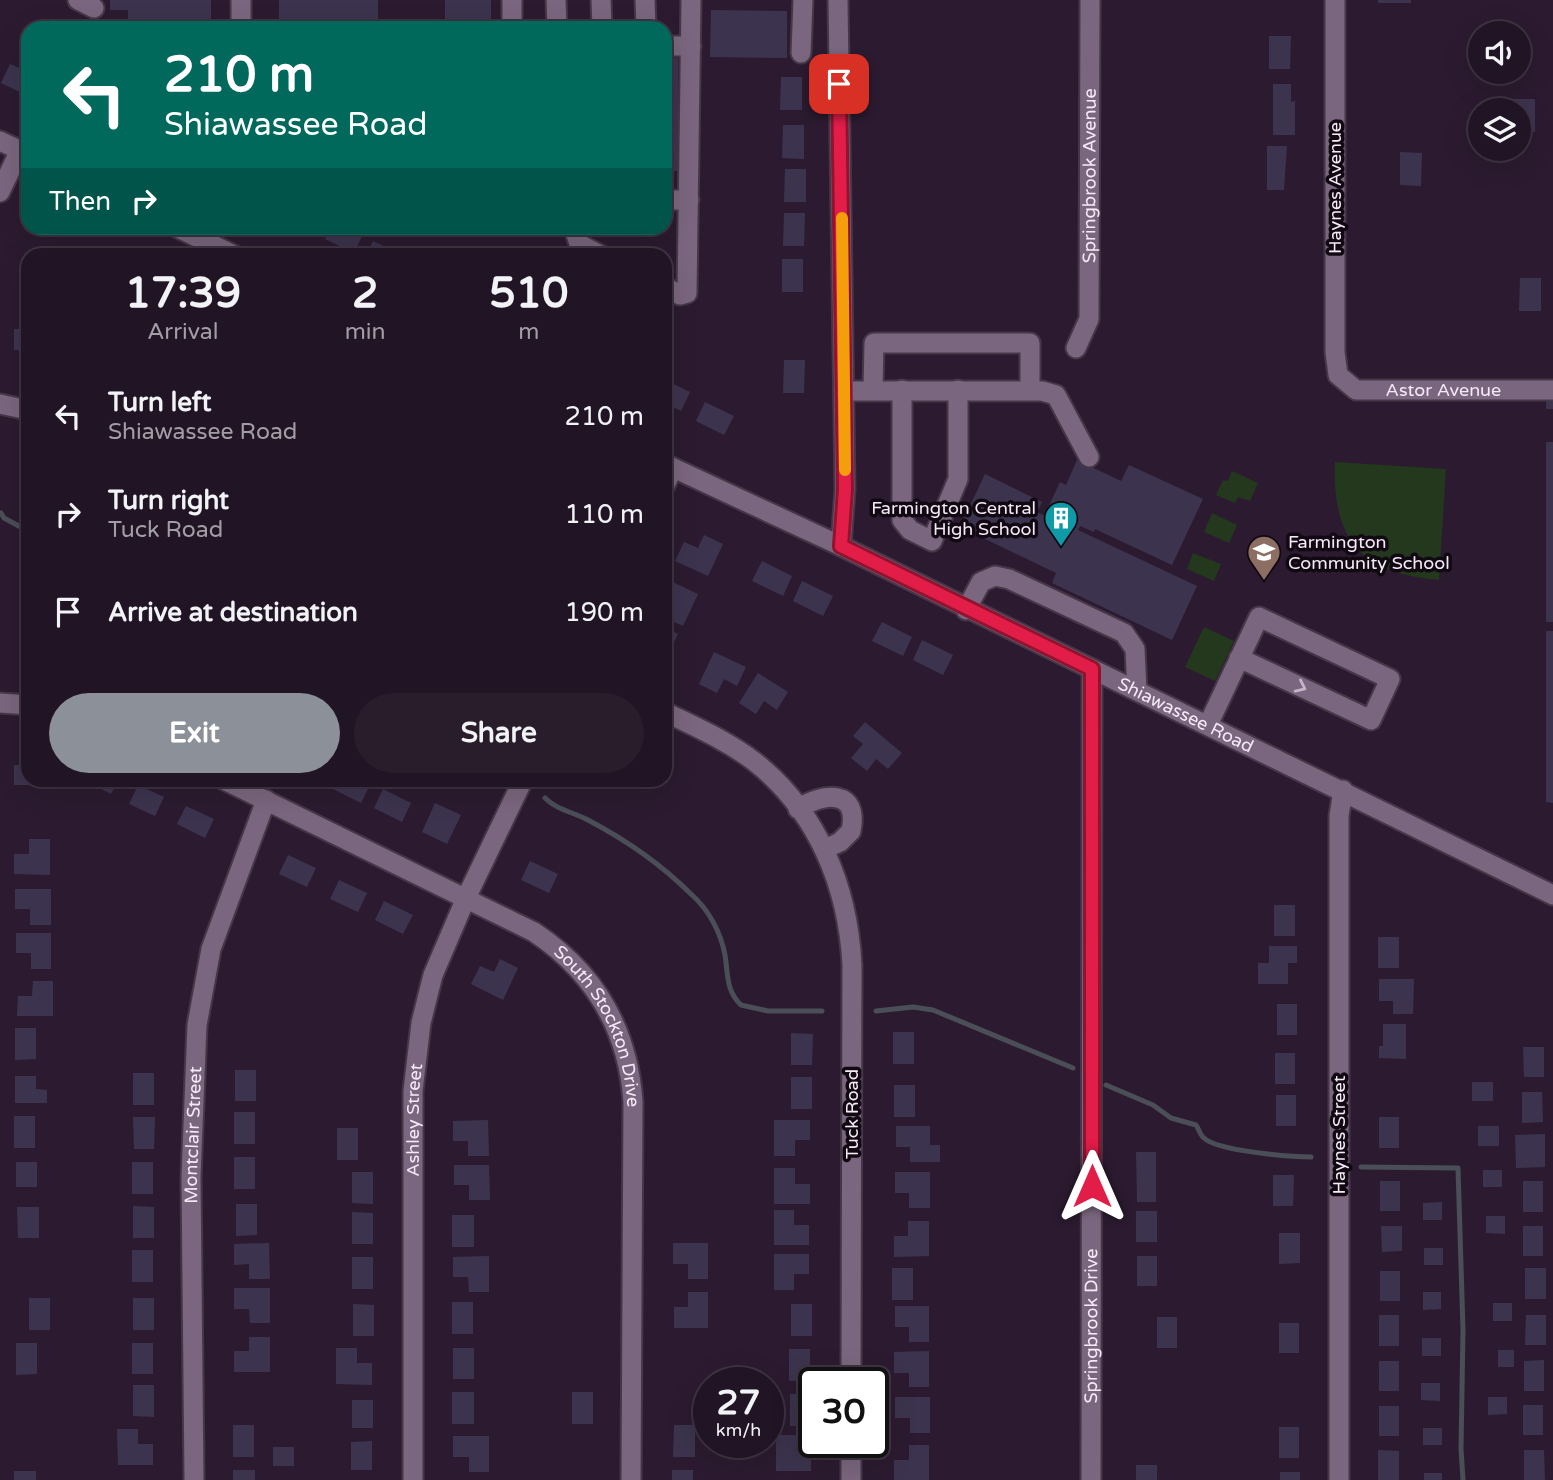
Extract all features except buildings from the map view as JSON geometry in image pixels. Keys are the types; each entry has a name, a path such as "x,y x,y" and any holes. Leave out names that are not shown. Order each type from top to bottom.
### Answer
{"street":[{"path":"241,0 241,21"},
{"path":"512,0 512,21"},
{"path":"556,0 557,21"},
{"path":"601,0 602,21"},
{"path":"645,0 646,21"},
{"path":"672,291 680,295 687,293 691,0"},
{"path":"802,53 803,0"},
{"path":"838,0 845,489 841,546"},
{"name":"Springbrook Avenue","path":"1076,348 1089,319 1090,0"},
{"name":"Haynes Avenue","path":"1335,0 1335,352 1338,375"},
{"path":"672,46 691,46"},
{"path":"0,141 21,151"},
{"path":"0,192 21,157"},
{"path":"672,200 689,200"},
{"path":"192,235 219,248"},
{"path":"576,235 579,244 587,248"},
{"path":"873,390 874,343 1030,344 1030,390"},
{"name":"Astor Avenue","path":"1338,375 1356,390 1553,390"},
{"path":"902,390 902,520 910,530 932,541 958,479 958,390"},
{"path":"844,391 1030,390 1056,395 1089,457"},
{"path":"0,404 21,408"},
{"name":"Shiawassee Road","path":"672,475 841,546 966,610 1343,790 1553,895"},
{"path":"966,610 981,582 995,576 1009,579 1124,633 1135,649 1136,691"},
{"path":"1208,725 1259,617 1390,679 1371,720 1240,658"},
{"name":"Springbrook Drive","path":"1091,1480 1092,669"},
{"path":"0,704 21,705"},
{"name":"Tuck Road","path":"672,715 706,732 755,763 798,809 825,849 843,898 852,965 851,1367"},
{"name":"South Stockton Drive","path":"239,787 534,932 574,962 605,1004 625,1051 633,1102 631,1480"},
{"name":"Ashley Street","path":"413,1480 415,1068 427,996 466,898 520,787"},
{"name":"Haynes Street","path":"1339,1480 1339,816 1343,790"},
{"path":"798,809 827,796 839,797 848,804 852,812 851,831 840,842 825,849"},
{"name":"Montclair Street","path":"194,1480 191,1177 197,1025 211,949 266,800"},
{"path":"851,1458 851,1480"}],"green space":[{"path":"1335,462 1446,469 1439,580 1389,570 1357,548 1346,532 1339,513 1335,489"},
{"path":"1232,471 1258,483 1250,501 1238,497 1235,503 1216,495 1223,480 1228,481"},
{"path":"1212,513 1237,525 1229,543 1204,532"},
{"path":"1193,553 1221,564 1214,581 1187,569"},
{"path":"1204,627 1234,641 1215,681 1185,667"}],"waterway":[{"path":"1,513 4,518 21,527"},
{"path":"545,798 630,845 656,863 698,901 717,930 725,955 730,988 741,1005 768,1011 822,1011"},
{"path":"876,1011 913,1007 933,1010 1073,1068"},
{"path":"1106,1085 1153,1105 1171,1118 1196,1125 1203,1137 1212,1143 1255,1152 1311,1157"},
{"path":"1361,1167 1458,1168 1463,1330 1463,1480"}],"slow traffic":[{"path":"842,218 845,470"}],"place":[{"name":"Farmington Central High School","path":"1061,548"},
{"name":"Farmington Community School","path":"1264,582"}],"route":[{"path":"839,84 845,489 841,546 966,610 1092,669 1092,1186"}]}
